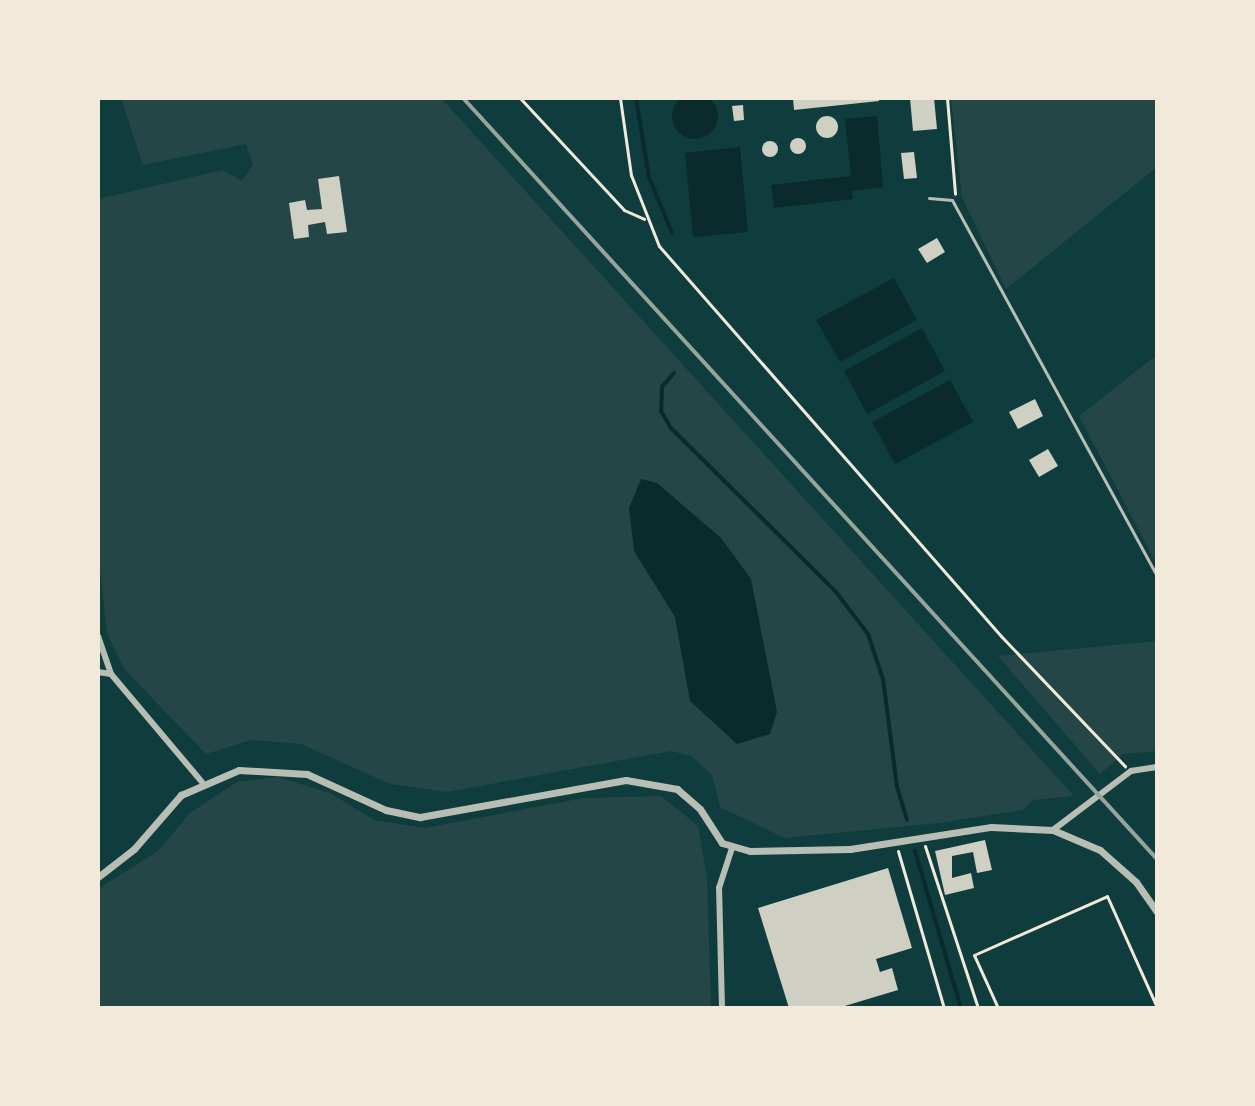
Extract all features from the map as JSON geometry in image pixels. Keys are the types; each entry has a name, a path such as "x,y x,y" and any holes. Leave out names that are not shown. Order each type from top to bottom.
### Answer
{"street":[{"path":"98,636 111,674 202,782"},
{"path":"98,672 111,674"},
{"path":"1053,830 1131,771 1157,767"},
{"path":"98,877 134,849 176,799 202,782 252,768 293,771 335,783 386,810 420,817 603,780 652,782 690,797 716,836 732,848 805,851 896,843 991,827 1053,830 1100,850 1136,882 1157,912"},
{"path":"722,1008 719,888 732,848"}],"lane":[{"path":"929,198 952,200 1157,576"}],"path":[{"path":"520,98 624,210 644,219"},
{"path":"620,98 644,219 659,246 939,565 1131,771"},
{"path":"947,98 955,179 952,200"},
{"path":"924,838 978,1008"},
{"path":"896,843 944,1008"},
{"path":"998,1008 974,955 1107,896 1157,1007"}],"shaded area":[{"path":"695,93 711,100 718,116 711,132 695,139 679,132 672,116 679,100"},
{"path":"121,98 441,98 1074,796 1033,800 1023,810 939,823 785,838 720,807 712,775 691,756 671,751 447,792 390,784 301,744 251,740 206,754 124,669 107,633 98,550 98,199 223,170 242,181 253,165 246,144 143,165"},
{"path":"951,98 1157,98 1157,167 1006,289 962,197"},
{"path":"877,116 883,187 852,191 853,199 774,208 771,185 851,176 845,119"},
{"path":"740,147 748,232 693,237 685,153"},
{"path":"894,278 917,320 840,362 816,320"},
{"path":"922,328 945,371 867,414 844,371"},
{"path":"1157,355 1157,565 1079,416"},
{"path":"950,380 973,422 895,464 872,422"},
{"path":"641,479 657,483 721,538 751,579 777,712 770,734 737,744 690,701 675,617 634,551 629,508"},
{"path":"1157,641 1157,751 1123,754 1100,774 998,656"},
{"path":"277,777 330,793 374,820 425,828 584,798 661,796 698,826 707,878 711,1008 98,1008 98,889 158,851 190,813 237,782"}],"building":[{"path":"793,98 879,98 879,101 794,110"},
{"path":"910,98 934,98 937,129 913,131"},
{"path":"743,105 744,120 734,121 732,106"},
{"path":"827,116 835,119 838,127 835,135 827,138 819,135 816,127 819,119"},
{"path":"795,138 801,138 806,146 804,152 795,154 790,149 790,143"},
{"path":"770,141 778,149 770,157 762,149"},
{"path":"914,152 917,178 904,179 901,153"},
{"path":"339,176 347,232 327,234 325,222 308,225 309,237 294,239 289,203 305,200 307,210 322,209 318,179"},
{"path":"937,238 945,252 927,263 918,249"},
{"path":"1035,399 1043,416 1018,429 1009,412"},
{"path":"1048,449 1058,466 1039,477 1029,460"},
{"path":"985,840 992,870 977,873 973,852 952,856 952,878 971,873 974,888 945,895 935,851"},
{"path":"888,868 912,948 876,959 880,972 892,968 898,990 838,1008 789,1008 758,908"}],"waterway":[{"path":"636,98 649,177 672,233"},
{"path":"674,373 662,387 661,411 671,428 836,592 868,634 883,679 897,787 907,820"},
{"path":"915,851 961,1008"}],"railway":[{"path":"463,98 1157,859"}]}
